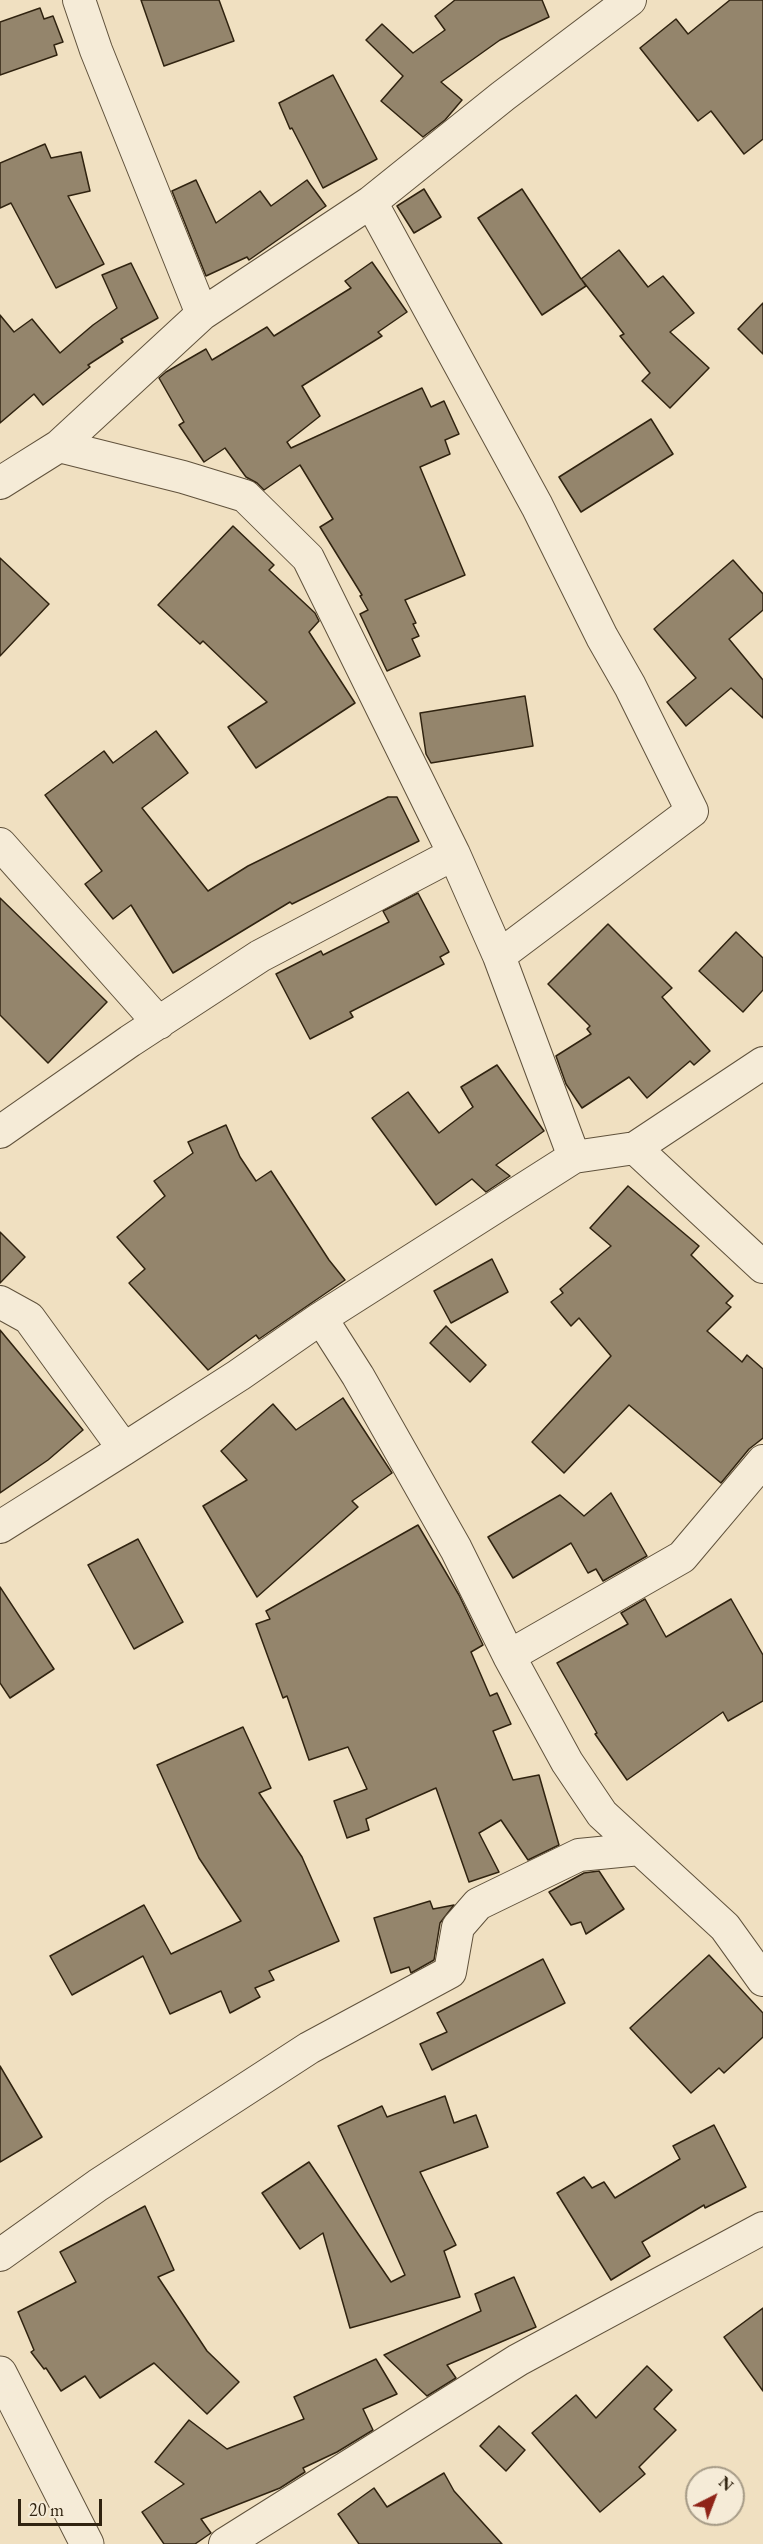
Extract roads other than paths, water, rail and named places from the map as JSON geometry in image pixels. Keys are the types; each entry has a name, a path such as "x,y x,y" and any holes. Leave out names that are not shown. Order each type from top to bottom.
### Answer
{"street":[{"path":"79,0 96,50 202,314"},
{"path":"0,483 59,446 202,314 371,202 503,96 630,0"},
{"path":"371,202 537,506 692,811 500,956"},
{"path":"59,446 183,477 245,496 308,558 454,854 500,956 574,1157"},
{"path":"0,844 159,1023"},
{"path":"0,1132 260,956 454,854"},
{"path":"0,1527 574,1157 635,1148 761,1066"},
{"path":"635,1148 763,1267"},
{"path":"0,1302 29,1318 124,1449"},
{"path":"321,1318 358,1376 456,1549 509,1656 567,1762 602,1814 725,1927 763,1980"},
{"path":"509,1656 682,1557 763,1461"},
{"path":"0,2255 98,2185 309,2048 450,1972 458,1928 478,1904 579,1855 640,1849"},
{"path":"225,2544 519,2360 763,2228"},
{"path":"0,2373 87,2544"}]}
